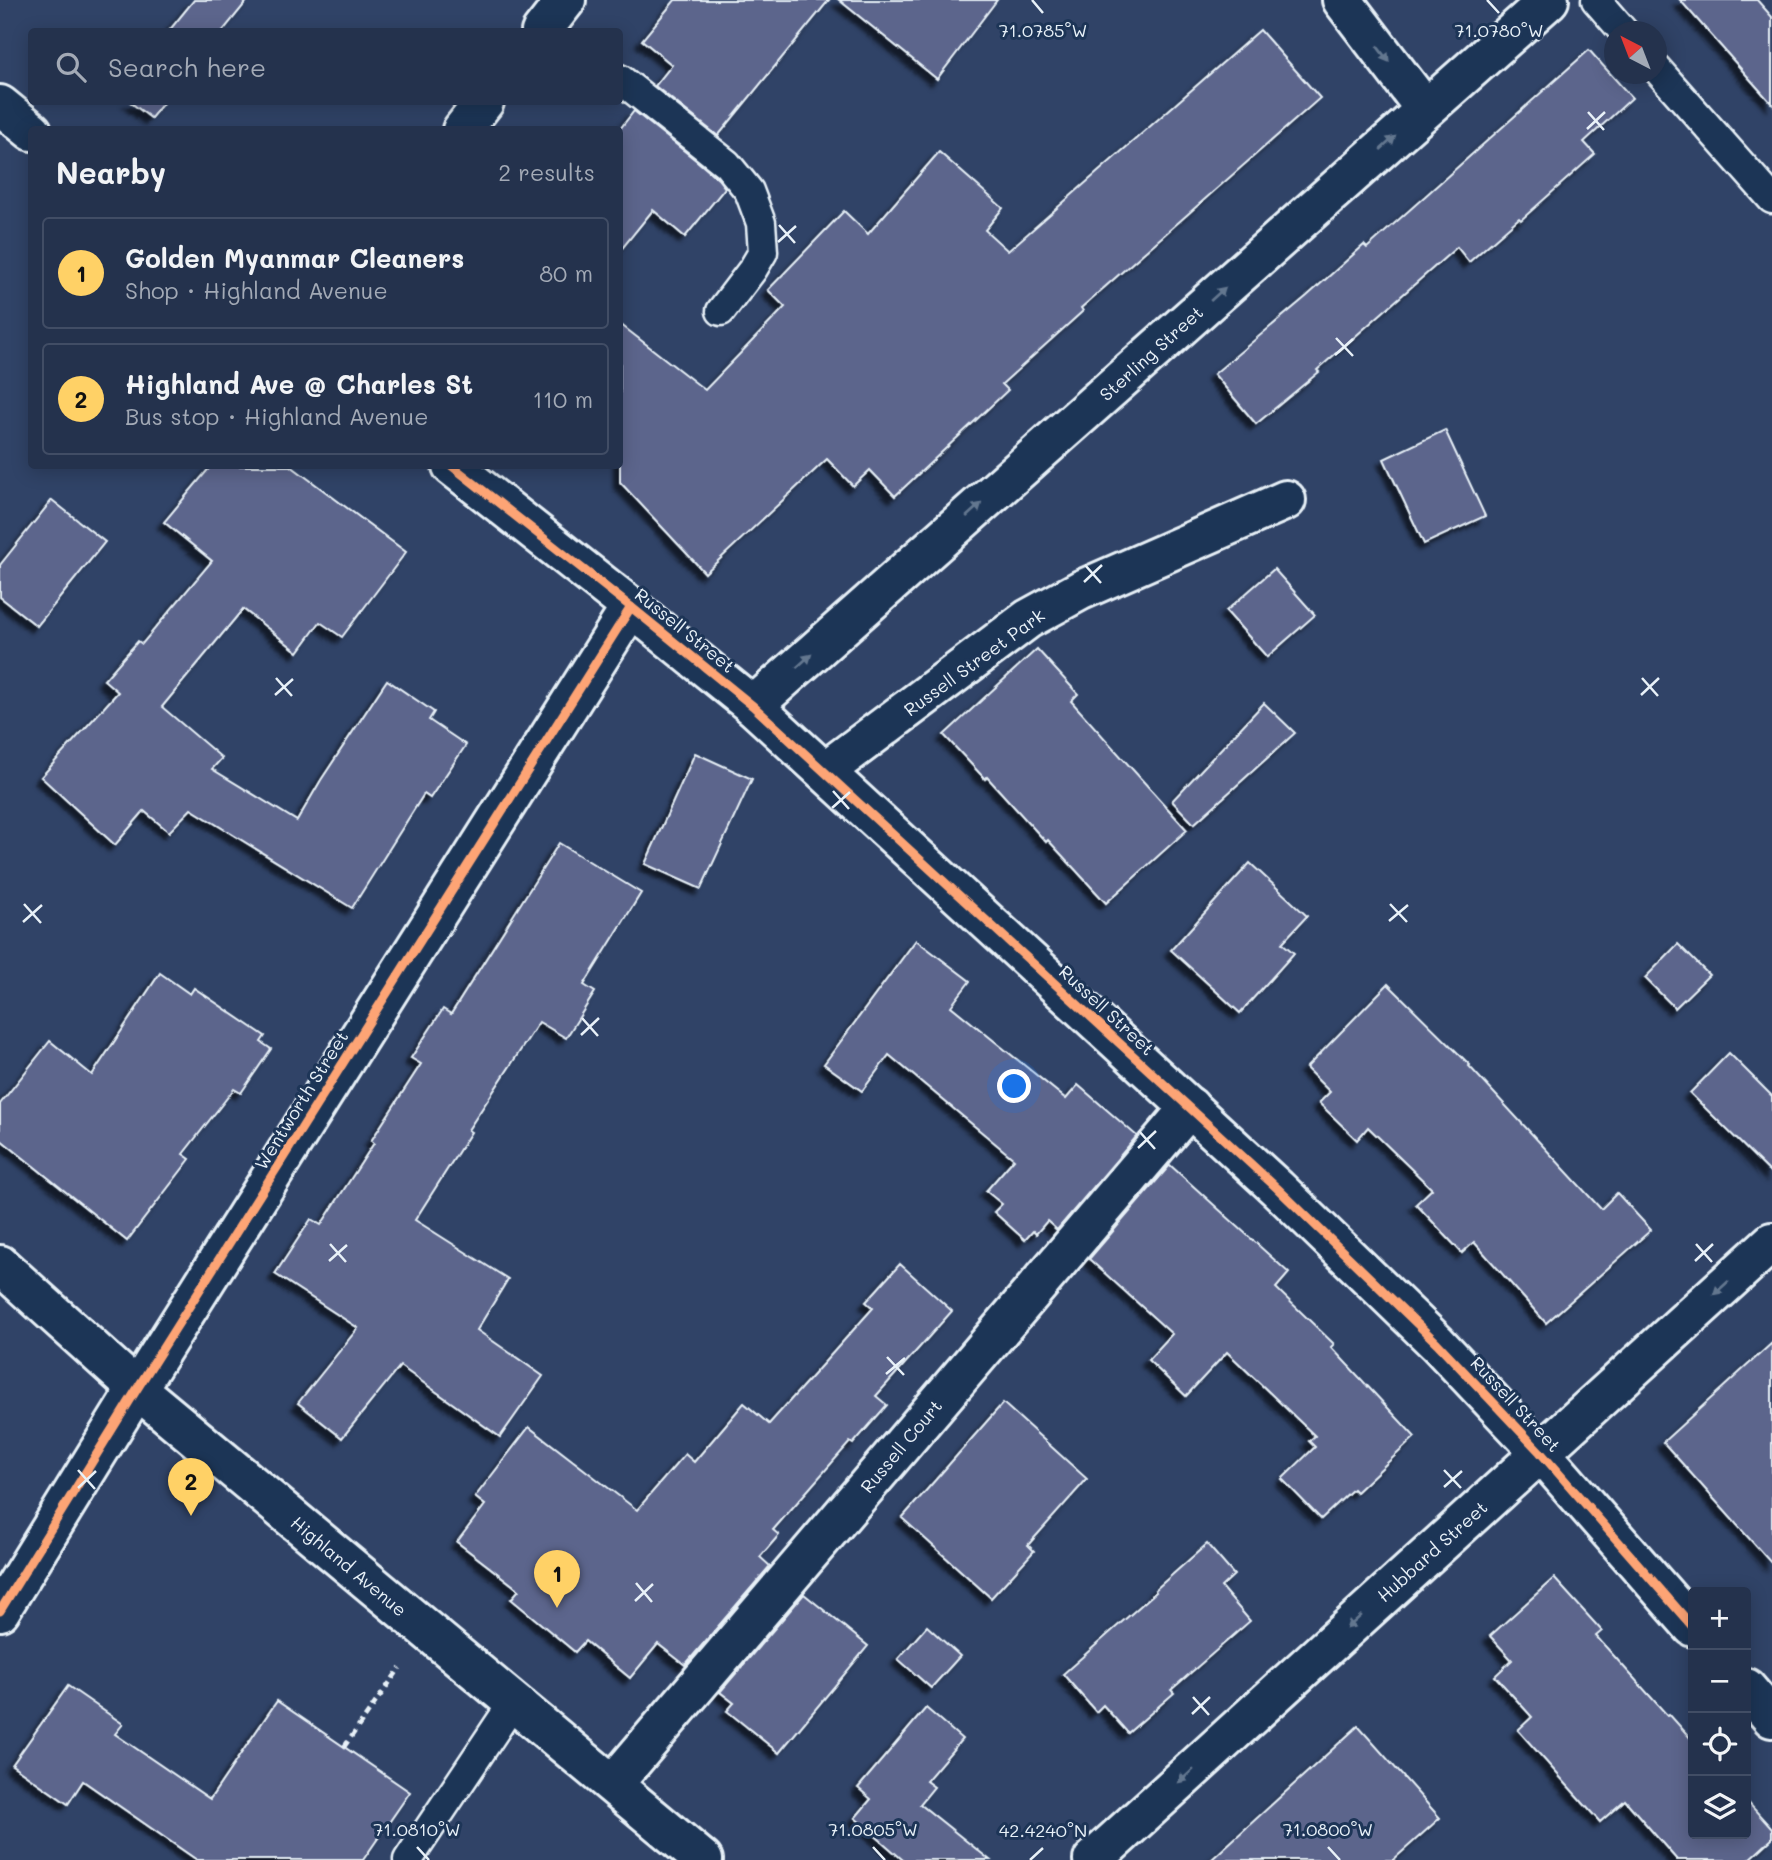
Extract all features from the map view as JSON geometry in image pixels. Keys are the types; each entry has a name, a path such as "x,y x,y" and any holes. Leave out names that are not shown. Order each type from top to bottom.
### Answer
{"street":[{"path":"1342,0 1425,109"},
{"name":"Sterling Street","path":"753,706 1549,0"},
{"path":"465,126 482,105"},
{"path":"0,106 28,128"},
{"name":"Russell Street","path":"456,469 753,706 1190,1107 1437,1343 1540,1452 1688,1621"},
{"name":"Russell Street Park","path":"825,771 1028,619 1081,590 1286,500"},
{"name":"Wentworth Street","path":"0,1611 137,1389 632,607"},
{"name":"Russell Court","path":"612,1784 1190,1107"},
{"name":"Hubbard Street","path":"1093,1860 1772,1242"},
{"name":"Highland Avenue","path":"0,1265 137,1389 703,1860"},
{"path":"1751,1694 1772,1718"}],"lane":[{"path":"1596,0 1614,21"},
{"path":"1667,79 1772,199"},
{"path":"623,81 727,164 749,191 761,223 763,253 721,311"},
{"path":"408,1860 513,1703"}],"path":[{"path":"344,1747 426,1630"}],"building":[{"path":"194,0 248,0 225,28 171,28"},
{"path":"675,0 829,0 718,136 655,86 672,65 642,40"},
{"path":"839,0 997,0 937,79"},
{"path":"1680,0 1757,0 1772,17 1772,104"},
{"path":"1260,30 1320,98 1081,308 1083,311 1002,384 1008,390 895,496 870,470 853,486 827,459 705,573 620,482 620,469 623,469 623,326 705,390 785,307 768,290 844,211 868,234 939,152 1003,208 985,230 1008,251"},
{"path":"1589,50 1604,67 1604,84 1619,84 1632,98 1584,142 1595,154 1521,220 1519,218 1469,262 1457,247 1317,370 1319,372 1256,424 1214,374 1364,245 1367,248"},
{"path":"134,105 162,105 151,118"},
{"path":"634,111 697,161 725,188 685,237 653,210 623,247 622,126"},
{"path":"1445,430 1485,516 1424,544 1384,459"},
{"path":"208,469 295,469 406,552 342,637 320,622 298,652 243,609 162,707 222,758 212,769 297,821 387,680 434,712 429,720 466,745 430,798 424,794 352,908 191,809 169,832 144,811 115,845 41,777 118,692 104,680 138,641 142,644 212,561 164,522"},
{"path":"52,500 105,542 37,626 0,597 0,565"},
{"path":"1274,569 1315,615 1267,657 1226,611"},
{"path":"1037,649 1078,694 1071,701 1187,830 1106,903 944,735"},
{"path":"1264,703 1295,733 1194,824 1172,801"},
{"path":"695,753 752,779 701,889 645,864"},
{"path":"559,843 641,893 584,985 595,992 566,1038 539,1022 468,1130 471,1132 415,1220 508,1279 477,1330 543,1376 500,1437 400,1366 342,1438 298,1403 358,1328 275,1274 311,1219 321,1225 421,1064 411,1058 443,1009 451,1014"},
{"path":"1250,863 1307,916 1282,943 1294,953 1240,1013 1171,950"},
{"path":"916,940 970,981 951,1006 1066,1099 1078,1085 1137,1136 1057,1230 1047,1221 1036,1234 1033,1231 1025,1240 994,1212 1002,1204 986,1191 1014,1159 889,1055 862,1091 824,1064"},
{"path":"1678,944 1709,975 1675,1008 1645,978"},
{"path":"160,973 190,994 194,988 265,1036 261,1042 271,1049 241,1093 234,1089 183,1154 190,1159 127,1241 0,1139 0,1104 50,1041 92,1075"},
{"path":"1388,984 1470,1065 1601,1209 1617,1193 1651,1230 1546,1323 1474,1242 1462,1253 1416,1204 1432,1189 1368,1127 1357,1140 1319,1103 1330,1092 1306,1068"},
{"path":"1729,1053 1772,1096 1772,1174 1690,1093"},
{"path":"1170,1165 1289,1273 1276,1288 1334,1344 1331,1347 1415,1437 1356,1492 1353,1489 1321,1519 1282,1479 1315,1447 1309,1441 1315,1436 1227,1352 1186,1396 1148,1360 1172,1334 1089,1259"},
{"path":"900,1264 952,1311 876,1396 887,1405 853,1444 850,1442 773,1530 779,1535 760,1557 770,1566 685,1665 658,1644 630,1678 585,1641 575,1652 511,1599 519,1590 457,1542 485,1505 475,1497 529,1427 637,1510 685,1454 694,1462 744,1403 769,1424 873,1308 866,1302"},
{"path":"1772,1343 1772,1564 1663,1442"},
{"path":"1003,1403 1087,1479 1028,1545 1034,1551 991,1598 902,1518"},
{"path":"1207,1544 1234,1575 1221,1587 1250,1621 1171,1690 1174,1693 1128,1733 1103,1705 1096,1712 1063,1674"},
{"path":"1554,1578 1602,1631 1596,1636 1688,1735 1688,1839 1751,1839 1751,1806 1772,1829 1772,1839 1749,1860 1677,1860 1625,1800 1600,1822 1518,1730 1532,1717 1495,1676 1512,1660 1490,1636"},
{"path":"804,1594 868,1646 779,1753 727,1711 734,1703 720,1692"},
{"path":"927,1626 960,1656 931,1688 898,1659"},
{"path":"68,1686 123,1724 115,1734 210,1799 277,1701 410,1792 363,1860 197,1860 83,1781 68,1804 12,1765"},
{"path":"926,1708 962,1739 926,1781 934,1787 920,1804 990,1860 903,1860 855,1818 871,1799 858,1788"},
{"path":"1358,1726 1440,1818 1393,1860 1211,1860"}],"cycle path":[{"path":"456,469 753,706 1277,1188 1437,1343 1540,1452 1688,1621"},
{"path":"0,1611 137,1389 631,607"}],"place":[{"name":"Highland Ave @ Charles St","path":"191,1516"},
{"name":"Golden Myanmar Cleaners","path":"557,1608"}]}
